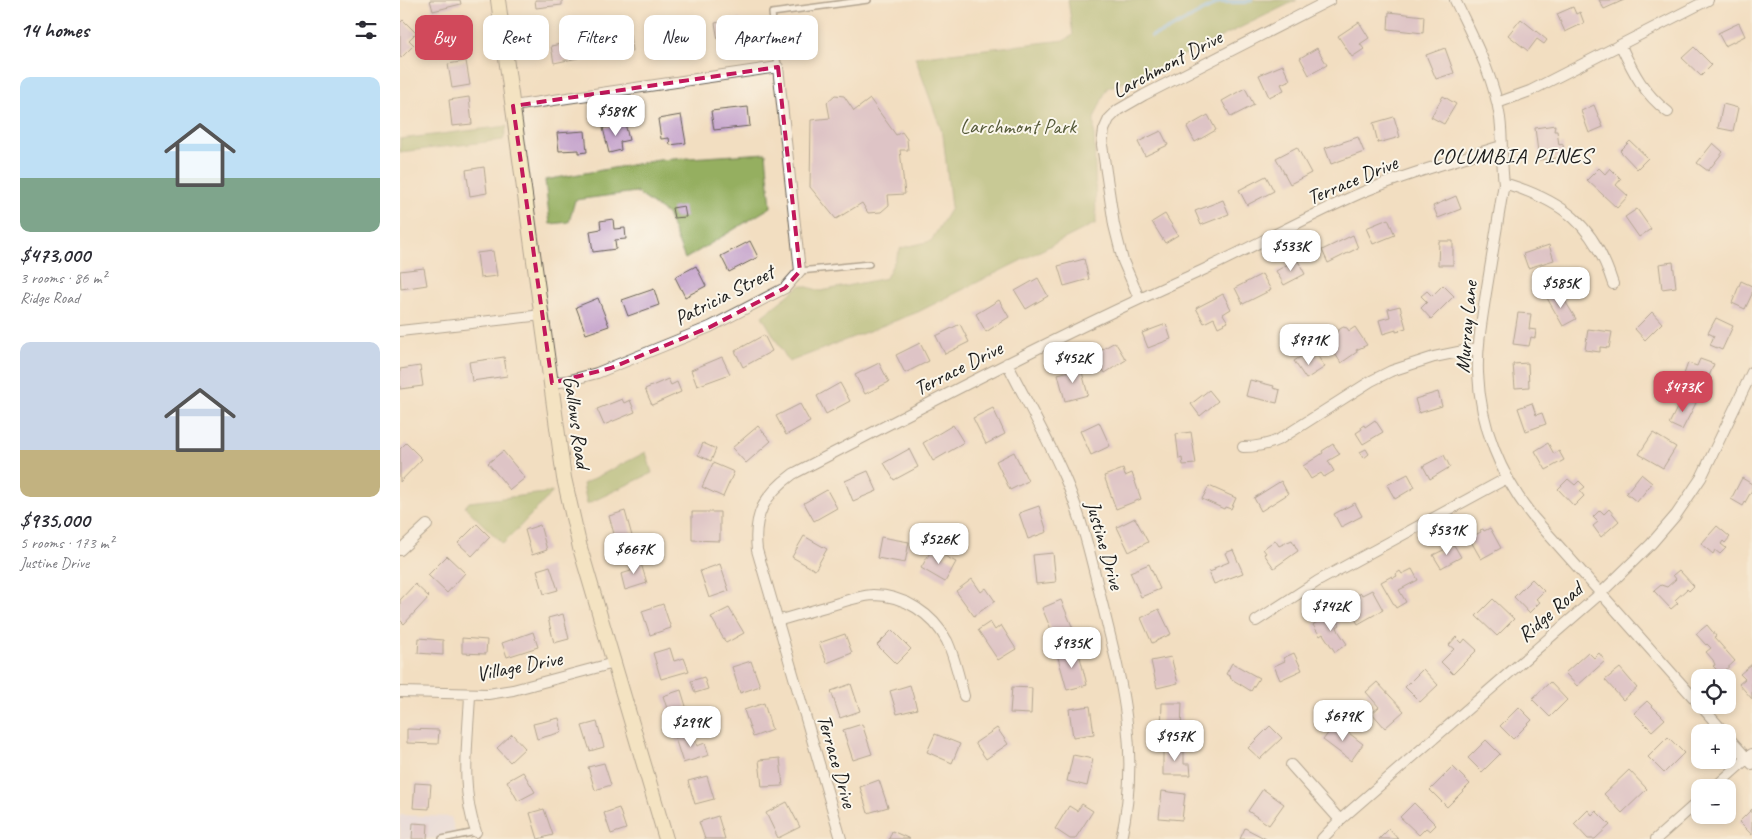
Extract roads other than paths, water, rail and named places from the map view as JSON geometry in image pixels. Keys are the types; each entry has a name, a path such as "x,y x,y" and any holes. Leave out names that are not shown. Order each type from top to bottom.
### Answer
{"main road":[{"name":"Gallows Road","path":"498,0 564,478 571,514 666,839"}],"street":[{"name":"Larchmont Drive","path":"1139,298 1123,262 1109,195 1102,145 1104,130 1109,119 1118,110 1144,95 1330,0"},
{"name":"Murray Lane","path":"1455,0 1482,56 1497,102 1500,120 1504,183 1478,348 1481,402 1492,445 1507,478 1533,517 1717,724"},
{"path":"1497,102 1530,91 1708,0"},
{"path":"1621,46 1638,80 1648,94 1668,112"},
{"path":"513,106 778,68"},
{"name":"Patricia Street","path":"552,383 597,373 710,327 785,288 800,271 778,68"},
{"name":"Terrace Drive","path":"841,839 760,564 756,538 759,514 764,501 773,491 793,474 1007,363 1139,298 1207,268 1364,192 1501,146"},
{"path":"1504,183 1527,190 1549,200 1576,219 1599,250 1613,284"},
{"path":"400,330 542,315"},
{"path":"1243,447 1257,447 1280,439 1371,381 1391,371 1434,357 1478,348"},
{"name":"Justine Drive","path":"1007,363 1052,450 1072,496 1087,543 1122,684 1128,719 1130,750 1127,807 1121,839"},
{"name":"Ridge Road","path":"1322,839 1340,820 1600,593 1651,544 1676,515 1701,478 1752,372"},
{"path":"1256,620 1318,581 1507,478"},
{"path":"400,550 427,524"},
{"path":"777,622 859,597 874,595 904,601 917,608 938,627 949,647 964,696"},
{"name":"Village Drive","path":"400,692 488,694 513,690 614,663"},
{"path":"470,695 466,784 475,836"},
{"path":"1725,779 1750,759 1736,744"},
{"path":"1291,765 1340,820"},
{"path":"1656,839 1691,808"}],"lane":[{"path":"778,68 772,13 868,0"},
{"path":"800,271 869,264"},
{"path":"442,839 475,836"}],"waterway":[{"path":"1152,36 1172,28 1219,2 1246,2 1251,0"}],"district":[{"name":"COLUMBIA PINES","path":"1512,155"}],"park label":[{"name":"Larchmont Park","path":"1018,126"}]}
